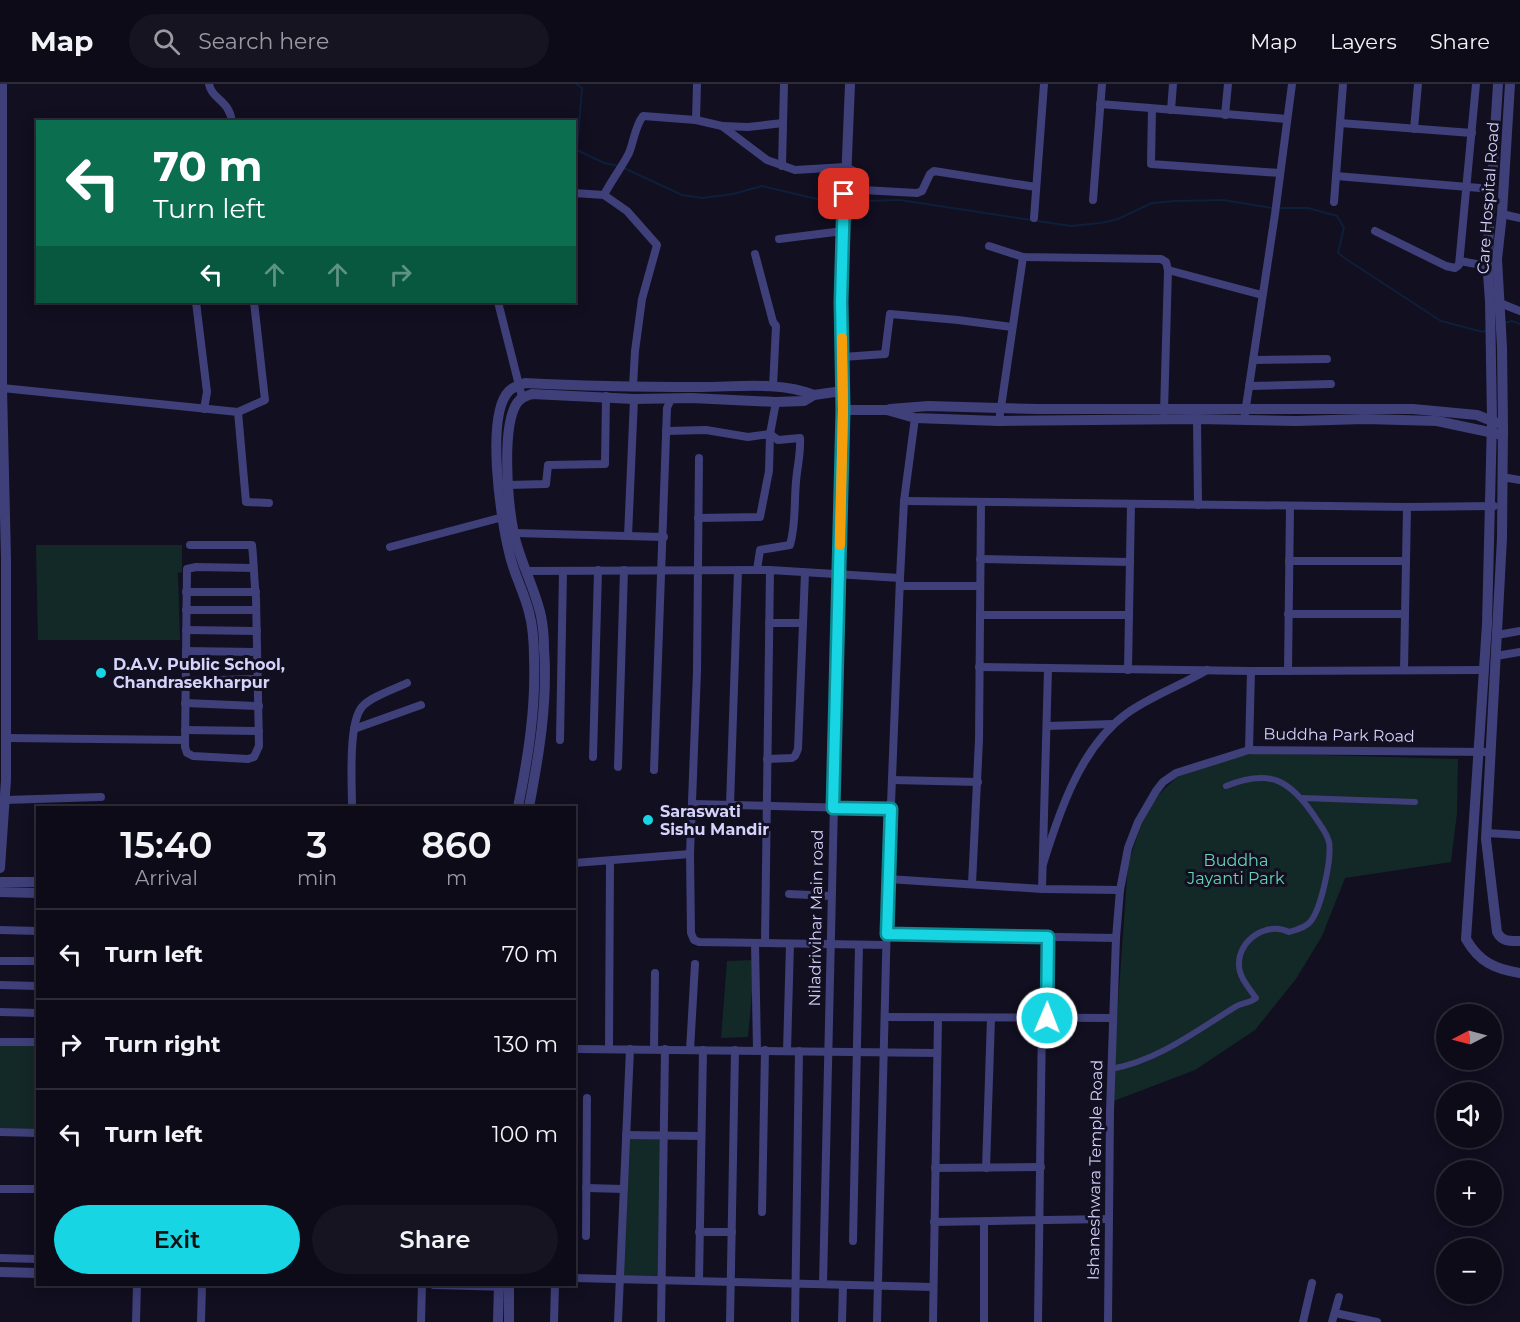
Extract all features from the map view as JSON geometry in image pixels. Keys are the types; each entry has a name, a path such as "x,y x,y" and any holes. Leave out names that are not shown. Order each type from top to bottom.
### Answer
{"street":[{"path":"0,868 5,800 6,738 3,84"},
{"path":"208,84 210,90 230,110 232,120"},
{"path":"696,120 698,84"},
{"path":"783,166 784,84"},
{"name":"Niladrivihar Main road","path":"823,1284 843,410 841,302 850,84"},
{"path":"1034,218 1044,84"},
{"path":"1093,200 1102,84"},
{"path":"1171,111 1173,84"},
{"path":"1226,115 1228,84"},
{"path":"1245,415 1293,84"},
{"path":"1334,201 1343,84"},
{"path":"1414,129 1418,84"},
{"path":"1375,231 1450,268 1459,265 1476,84"},
{"name":"Care Hospital Road","path":"1497,310 1492,267 1492,189 1498,84"},
{"name":"Care Hospital Road","path":"1492,267 1502,214 1510,84"},
{"path":"1100,104 1287,118"},
{"path":"1152,109 1151,164 1280,173"},
{"path":"604,195 631,146 643,116 696,120 722,126 783,123"},
{"path":"1340,123 1472,133"},
{"path":"722,126 758,154 783,166 795,170 845,167 856,172 862,190 863,204 844,222 779,239"},
{"path":"844,191 917,194 922,191 930,174 934,171 1036,187"},
{"path":"1336,176 1492,189"},
{"path":"576,193 604,195 627,211 657,245 642,300 633,386"},
{"path":"1502,214 1520,218"},
{"path":"989,246 1023,257 1161,260 1166,262 1168,270 1164,414"},
{"path":"756,254 772,322 776,326 773,387"},
{"path":"999,421 1023,257"},
{"path":"1460,261 1492,267"},
{"path":"1168,270 1262,295"},
{"path":"196,303 207,392 204,409"},
{"path":"3,388 238,412 265,400 254,303"},
{"path":"498,303 522,397"},
{"path":"1497,310 1520,312"},
{"path":"1497,310 1502,346 1502,538 1484,670 1467,939 1480,959 1501,970 1520,973"},
{"path":"1497,310 1491,351 1492,420 1489,506 1492,621 1497,635 1487,833 1497,932 1500,938 1506,941 1520,941"},
{"path":"843,357 885,354 890,314 1012,327"},
{"path":"1253,360 1327,360"},
{"path":"518,806 534,708 534,659 530,613 509,554 503,517 496,446 496,421 504,397 510,390 525,383 773,387 801,390 814,395"},
{"path":"1249,386 1331,384"},
{"path":"529,806 542,731 545,650 541,617 514,533 507,485 511,421 516,405 522,397 532,394 776,402 804,401 814,395 842,391"},
{"path":"507,485 546,484 548,465 605,464 606,396"},
{"path":"628,536 633,399"},
{"path":"654,770 664,537 663,470 667,408 670,399"},
{"path":"699,518 760,517 769,471 770,434 776,402"},
{"path":"843,410 887,410 902,406 928,406 1245,415 1437,421 1491,433 1503,430"},
{"path":"887,410 915,418 999,421 1164,414 1197,419 1413,409 1477,415 1492,420 1503,430"},
{"path":"238,412 246,502 269,503"},
{"path":"877,1322 888,879 900,582 904,501 915,418"},
{"path":"1197,419 1198,505"},
{"path":"666,431 706,430 748,437 770,434 778,440 800,438 801,452 790,545 760,550 757,570"},
{"path":"699,458 693,804 690,854 691,933 694,940 699,942 886,945"},
{"path":"1502,477 1520,480"},
{"path":"904,501 1501,506"},
{"path":"972,884 978,782 981,502"},
{"path":"1128,670 1131,504"},
{"path":"1288,671 1290,506"},
{"path":"1404,670 1407,507"},
{"path":"390,547 503,517"},
{"path":"514,533 664,537"},
{"path":"190,545 252,545 254,568 257,631 259,731 259,746 254,757 248,759 193,756 185,747 187,569 191,567 254,568"},
{"path":"980,559 1130,562"},
{"path":"1289,561 1407,561"},
{"path":"593,757 598,570"},
{"path":"618,767 624,570"},
{"path":"730,805 738,570"},
{"path":"762,1212 760,943 767,806 770,570"},
{"path":"526,571 770,570 900,582 980,586"},
{"path":"560,740 563,571"},
{"path":"767,759 792,758 797,754 805,573"},
{"path":"186,592 255,592"},
{"path":"186,610 256,610"},
{"path":"1288,614 1406,614"},
{"path":"980,615 1129,615"},
{"path":"769,623 803,623"},
{"path":"186,630 257,631"},
{"path":"1497,635 1520,631"},
{"path":"186,651 257,652"},
{"path":"1496,656 1520,652"},
{"path":"979,667 1251,671 1484,670"},
{"path":"1042,889 1048,669"},
{"path":"1043,864 1068,792 1080,770 1113,724 1147,701 1207,670"},
{"path":"1249,750 1251,671"},
{"path":"186,681 258,679"},
{"path":"352,806 354,729 363,706 407,683"},
{"path":"185,703 258,706"},
{"path":"354,729 420,705"},
{"path":"1047,726 1113,724"},
{"path":"185,730 259,731"},
{"path":"6,738 185,740"},
{"name":"Buddha Park Road","path":"1113,1017 1120,890 1128,848 1147,804 1163,782 1176,772 1249,750 1491,752"},
{"path":"1111,1069 1125,1066 1162,1051 1190,1036 1238,1004 1254,1000 1256,998 1240,974 1239,956 1244,945 1258,933 1283,929 1289,932 1306,926 1315,914 1327,873 1329,841 1302,798 1286,784 1276,780 1252,779 1226,786"},
{"path":"892,780 978,782"},
{"path":"5,800 101,797"},
{"path":"1302,798 1415,802"},
{"path":"693,804 891,809"},
{"path":"1476,812 1488,812"},
{"path":"1487,833 1520,835"},
{"path":"576,863 690,854"},
{"path":"609,1049 610,861"},
{"path":"888,879 1042,889 1120,890"},
{"path":"0,882 36,882"},
{"path":"0,892 36,893"},
{"path":"789,894 831,896"},
{"path":"0,930 36,931"},
{"path":"887,934 1116,938"},
{"path":"1038,1322 1048,937"},
{"path":"787,1051 790,944"},
{"path":"853,1241 859,945"},
{"path":"0,961 36,961"},
{"path":"690,1050 695,964"},
{"path":"654,1049 655,973"},
{"path":"0,985 36,986"},
{"path":"0,1012 36,1012"},
{"path":"885,1017 1113,1017"},
{"name":"Ishaneshwara Temple Road","path":"1108,1322 1113,1017"},
{"path":"933,1322 938,1018"},
{"path":"986,1168 991,1018"},
{"path":"0,1042 36,1042"},
{"path":"576,1049 937,1053"},
{"path":"618,1322 630,1049"},
{"path":"661,1322 665,1049"},
{"path":"699,1281 703,1050"},
{"path":"730,1322 735,1050"},
{"path":"795,1322 800,1051"},
{"path":"586,1236 587,1098"},
{"path":"0,1132 36,1133"},
{"path":"626,1135 701,1136"},
{"path":"935,1168 1041,1167"},
{"path":"586,1188 624,1189"},
{"path":"0,1189 36,1190"},
{"path":"934,1222 1109,1219"},
{"path":"984,1221 984,1322"},
{"path":"699,1232 732,1232"},
{"path":"0,1258 36,1259"},
{"path":"0,1272 36,1273"},
{"path":"576,1278 933,1287"},
{"path":"1303,1322 1312,1283"},
{"path":"842,1322 843,1285"},
{"path":"136,1322 138,1286"},
{"path":"201,1322 202,1286"},
{"path":"421,1322 422,1286"},
{"path":"498,1322 504,1286"},
{"path":"504,1286 509,1322"},
{"path":"554,1322 555,1286"},
{"path":"1332,1322 1339,1297"},
{"path":"1335,1312 1377,1322"}],"green space":[{"path":"36,545 182,545 182,572 178,573 180,640 38,640"},
{"name":"Buddha Jayanti Park","path":"1256,753 1458,759 1457,813 1451,862 1345,878 1322,936 1296,979 1255,1030 1195,1070 1111,1102 1128,864 1141,825 1157,796 1177,777 1220,761"},
{"path":"755,960 748,1037 721,1038 727,961"},
{"path":"0,1043 36,1043 36,1134 0,1133"},
{"path":"626,1135 664,1136 663,1279 620,1279"}],"waterway":[{"path":"576,84 582,88 577,150 604,163 619,166"},
{"path":"624,168 682,195 702,198 733,194 762,186 842,205"},
{"path":"865,201 900,200 1071,226 1118,219 1152,203 1223,200 1272,208"},
{"path":"848,206 860,202"},
{"path":"1278,208 1308,208 1337,216 1344,228 1338,253 1441,321 1483,332 1486,330"},
{"path":"1505,323 1512,321 1520,324"}],"slow traffic":[{"path":"840,545 842,338"}],"place":[{"name":"D.A.V. Public School, Chandrasekharpur","path":"101,673"},
{"name":"Saraswati Sishu Mandir","path":"648,820"}],"route":[{"path":"844,194 841,302 843,410 833,808 891,809 887,934 1048,937 1047,1018"}]}
